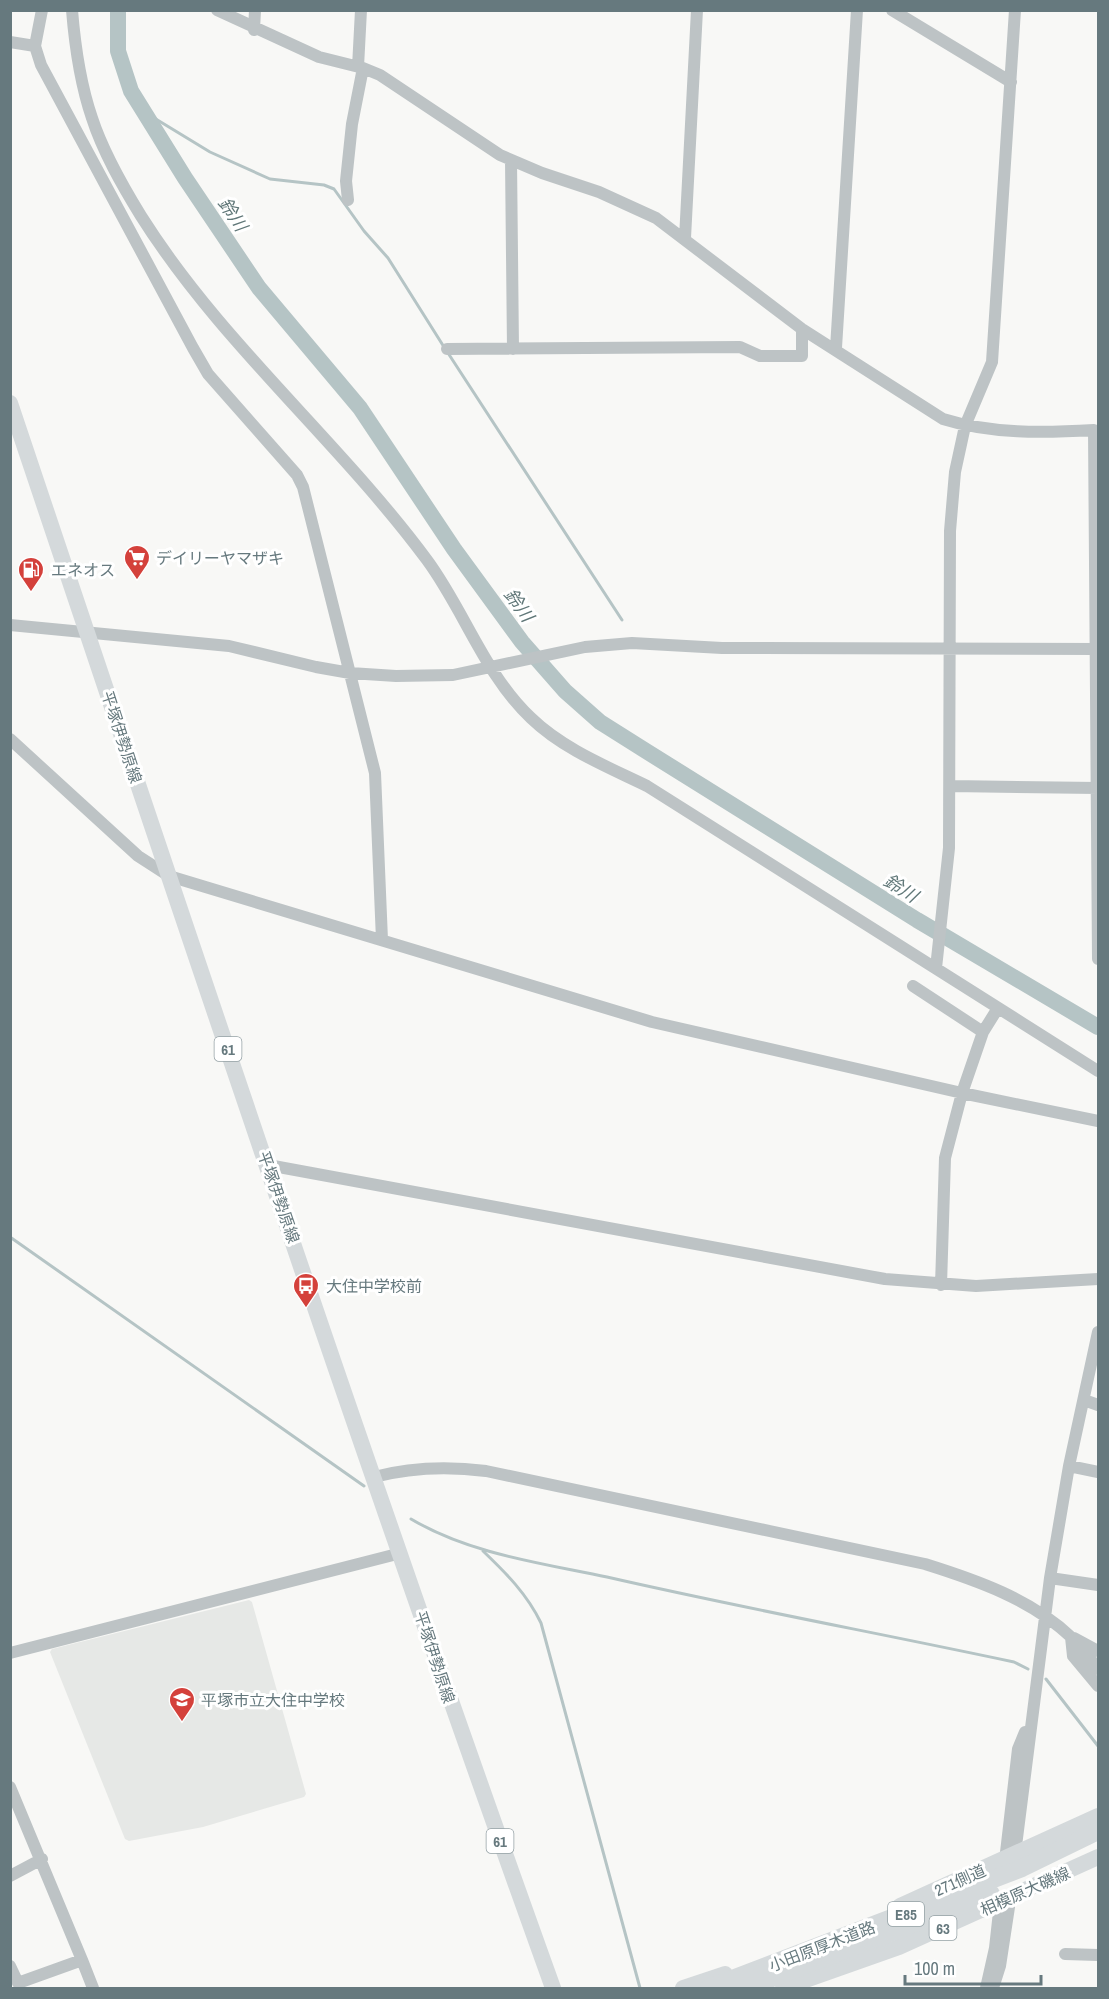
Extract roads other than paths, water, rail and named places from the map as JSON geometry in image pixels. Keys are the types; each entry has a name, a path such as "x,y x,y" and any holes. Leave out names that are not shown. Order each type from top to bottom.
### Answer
{"highway":[{"name":"小田原厚木道路","path":"709,1989 1022,1868 1098,1831"},
{"name":"小田原厚木道路","path":"746,1989 1017,1883 1098,1844"}],"main road":[{"name":"平塚伊勢原線","path":"10,403 447,1694 553,1989"},
{"path":"447,1694 464,1770 541,1989"},
{"path":"447,1694 483,1762 565,1989"},
{"name":"271側道","path":"683,1989 886,1912 1005,1861 1098,1816"},
{"name":"相模原大磯線","path":"783,1989 899,1947 1004,1905 1098,1857"}],"street":[{"path":"42,10 35,46 41,65 208,374 297,475 303,487 375,773 382,940"},
{"path":"72,10 81,82 92,119 131,199 166,256 226,331 404,531 428,562 512,699 532,720 553,735 647,786 936,965 998,1008 1098,1071"},
{"path":"217,10 254,30 319,57 361,67 380,75 511,160 636,208 685,238 802,328 943,419 965,426 1019,431 1096,430 1098,959"},
{"path":"254,30 255,10"},
{"path":"348,200 346,181 361,67 361,10"},
{"path":"685,238 697,10"},
{"path":"836,348 857,10"},
{"path":"892,10 1011,82"},
{"path":"936,965 944,902 951,786 950,531 955,472 965,426 992,362 1015,10"},
{"path":"10,42 35,46"},
{"path":"511,160 513,349"},
{"path":"447,349 740,347 760,356 802,356 802,328"},
{"path":"10,625 229,646 350,673 396,676 453,675 580,648 632,643 723,648 1097,649"},
{"path":"10,739 138,856 169,876 652,1022 962,1093 1098,1121"},
{"path":"951,786 1097,788"},
{"path":"914,986 983,1032"},
{"path":"941,1285 945,1158 962,1093 983,1032 998,1008"},
{"path":"268,1165 885,1279 976,1286 1098,1279"},
{"path":"1016,1846 1050,1578 1069,1466 1098,1332"},
{"path":"1084,1400 1098,1405"},
{"path":"1069,1466 1098,1472"},
{"path":"374,1477 401,1470 459,1468 621,1499 925,1564 988,1585 1044,1616 1071,1636 1098,1651"},
{"path":"10,1653 401,1553"},
{"path":"1050,1578 1098,1585"},
{"path":"1071,1636 1098,1669"},
{"path":"1071,1636 1073,1656 1098,1686"},
{"path":"1005,1861 1018,1749 1032,1713"},
{"path":"10,1787 42,1859 93,1989"},
{"path":"10,1876 42,1859"},
{"path":"986,1989 1004,1905"},
{"path":"993,1989 1000,1966 1004,1905"},
{"path":"1065,1954 1098,1955"},
{"path":"11,1965 18,1983 82,1960"}],"waterway":[{"name":"鈴川","path":"118,10 118,51 131,91 185,178 259,288 360,408 454,549 522,642 565,691 600,722 646,751 917,920 1098,1027"},
{"path":"141,110 210,152 270,179 324,185 334,189 364,231 388,258 444,347"},
{"path":"448,353 622,620"},
{"path":"10,1237 364,1486"},
{"path":"411,1519 457,1541 506,1556 1014,1662 1028,1669"},
{"path":"483,1551 523,1593 541,1623 640,1988"},
{"path":"1046,1679 1098,1746"}],"place":[{"name":"デイリーヤマザキ","path":"137,581"},
{"name":"エネオス","path":"31,593"},
{"name":"大住中学校前","path":"306,1309"},
{"name":"平塚市立大住中学校","path":"182,1723"}]}
